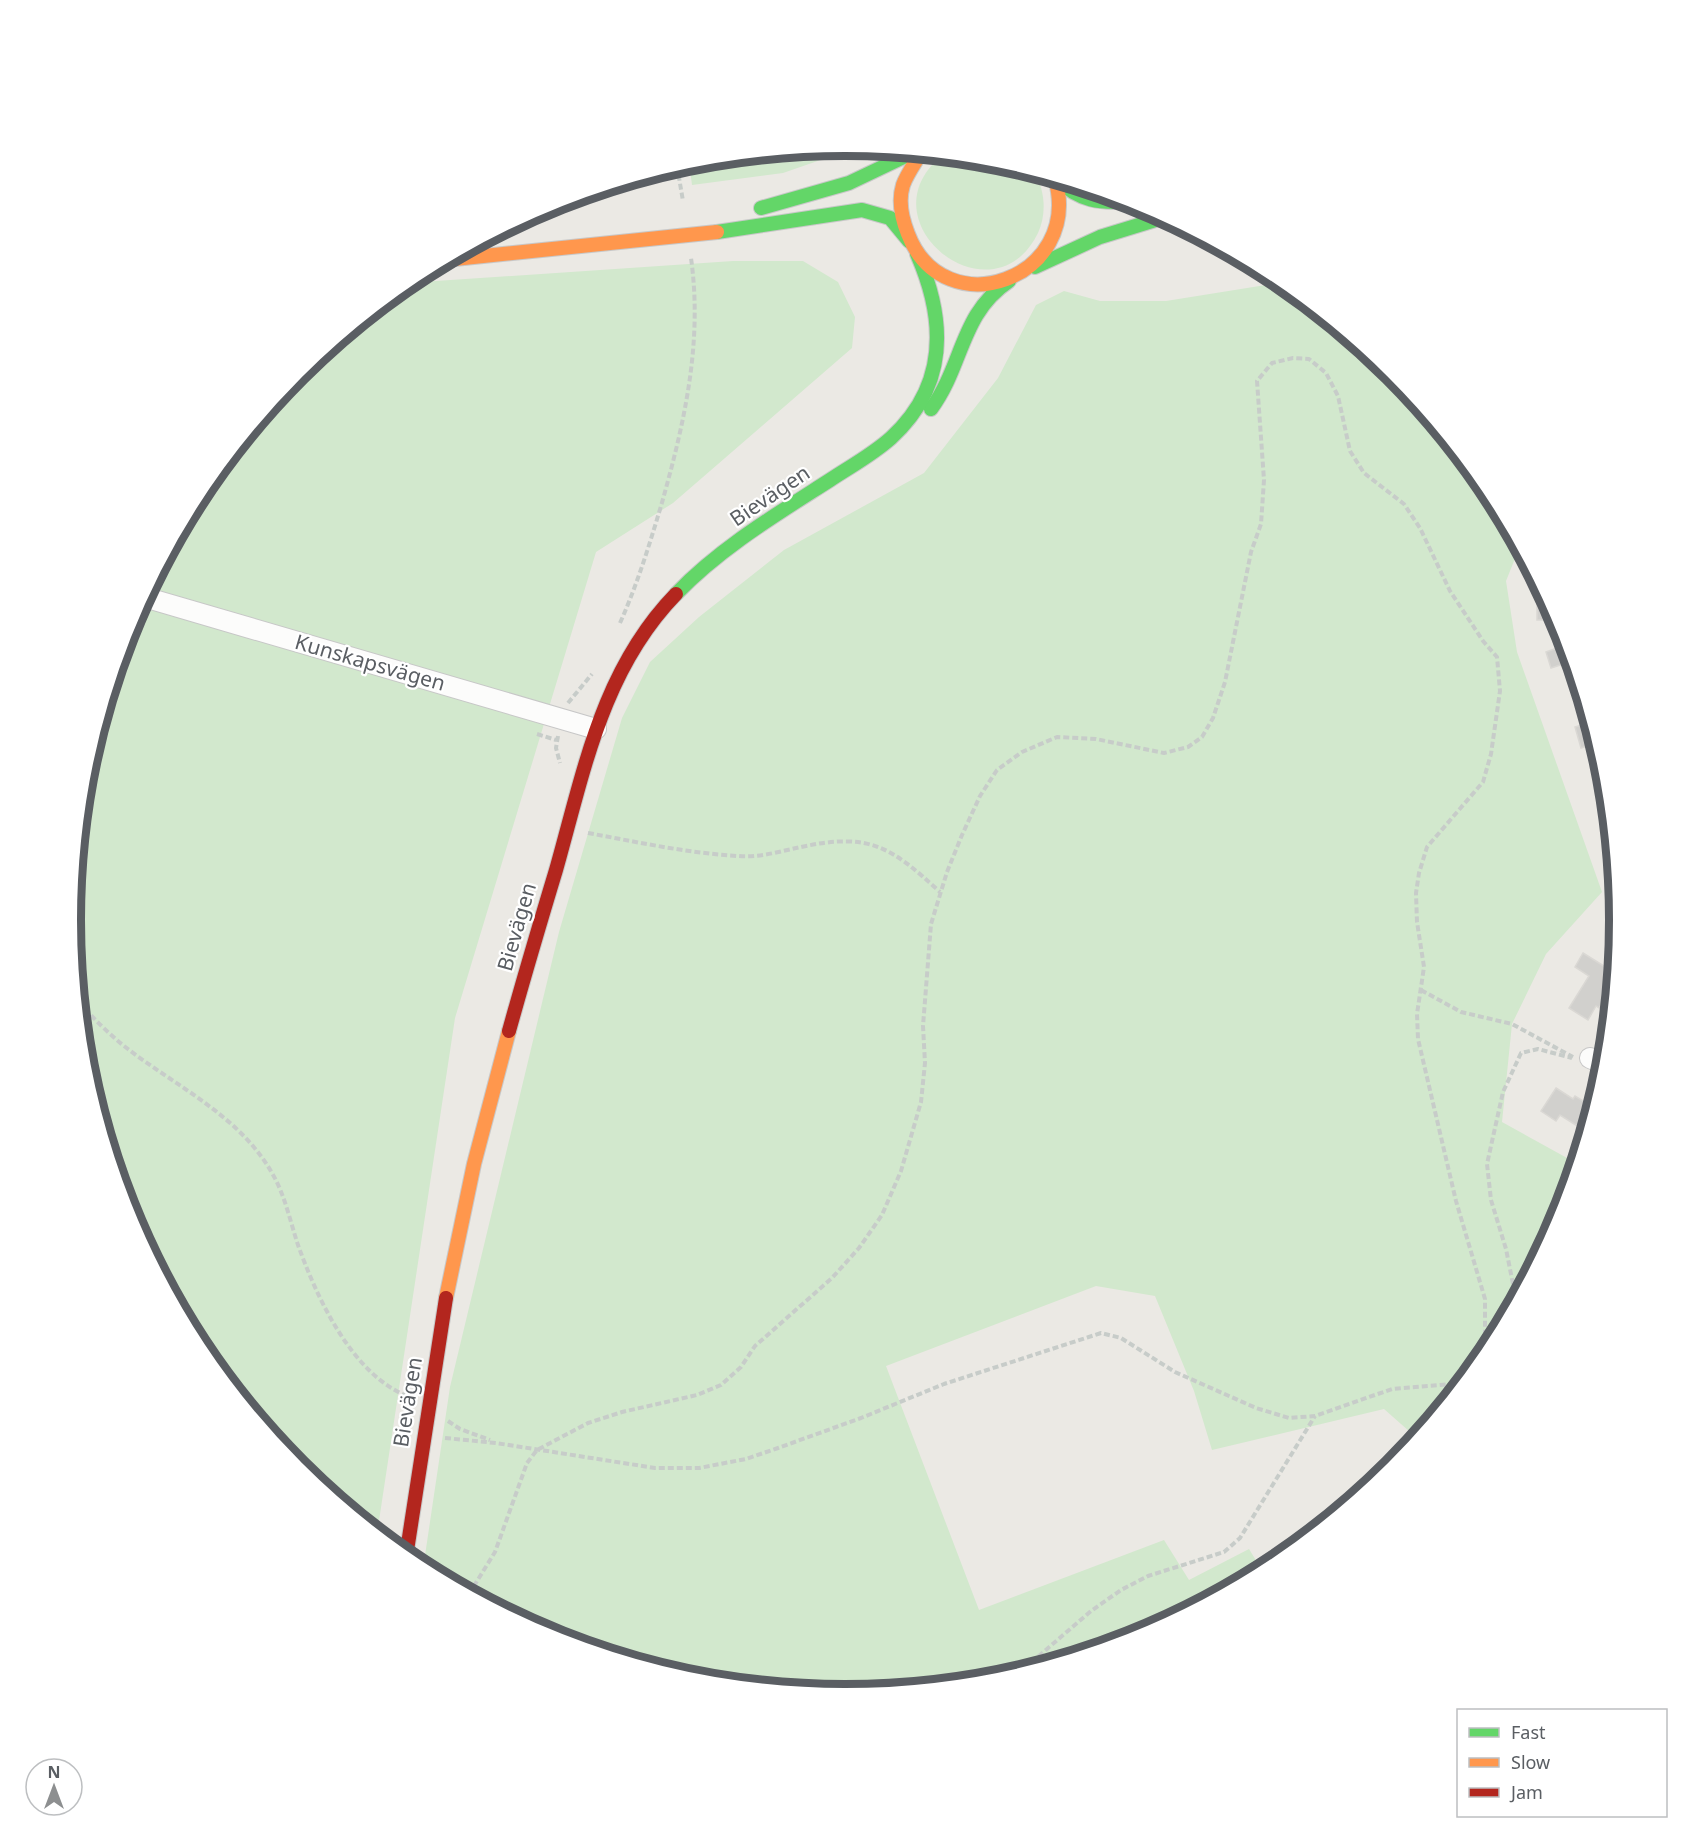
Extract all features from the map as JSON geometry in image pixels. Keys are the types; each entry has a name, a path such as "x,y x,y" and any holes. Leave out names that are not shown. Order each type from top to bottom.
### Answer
{"main road":[{"path":"742,212 785,203 849,183 900,158"},
{"path":"909,241 901,214 901,198 909,171 916,160"},
{"path":"1014,278 1042,257 1057,229 1060,202 1057,187"},
{"path":"1069,190 1075,196 1088,201 1108,203"},
{"path":"463,258 738,230 862,210 890,218 917,254 934,271 959,282 983,286 1014,278 1100,237 1153,221"},
{"name":"Bievägen","path":"893,436 924,396 933,373 938,349 936,299 917,254"},
{"name":"Bievägen","path":"408,1546 429,1400 453,1262 483,1132 567,829 608,696 629,654 653,620 681,588 723,553 893,436 914,425 939,400 956,368 975,310 989,293 1014,278"}],"street":[{"name":"Kunskapsvägen","path":"152,599 597,729"}],"path":[{"path":"679,175 683,201"},
{"path":"618,627 646,554 684,419 694,334 690,251"},
{"path":"472,1588 495,1552 527,1463 537,1450 588,1423 622,1412 697,1395 721,1385 741,1367 755,1346 832,1278 859,1248 882,1215 901,1171 921,1102 925,1063 923,1026 931,924 940,892 980,796 998,770 1022,753 1057,737 1096,738 1164,753 1188,747 1202,737 1213,718 1225,682 1234,627 1251,552 1261,524 1264,480 1257,381 1272,363 1293,358 1310,359 1326,373 1338,396 1350,451 1364,473 1404,504 1420,528 1450,591 1483,642 1497,657 1500,691 1491,754 1483,782 1427,847 1416,893 1424,968 1417,1014 1418,1039 1456,1201 1485,1299 1485,1339"},
{"path":"556,740 573,693 598,667"},
{"path":"567,829 657,846 740,856 772,853 842,839 873,844 905,860 940,892"},
{"path":"1420,990 1461,1012 1512,1024 1590,1060"},
{"path":"87,1010 124,1046 216,1111 253,1148 276,1180 317,1290 354,1355 368,1370 395,1390 406,1396 429,1400"},
{"path":"1509,1301 1513,1284 1487,1178 1488,1150 1503,1092 1521,1053 1538,1049 1590,1060"},
{"path":"1513,1284 1523,1274"},
{"path":"424,1435 496,1443 655,1468 699,1468 778,1448 861,1418 944,1384 1101,1332 1121,1338 1175,1372 1256,1408 1289,1418 1315,1416 1392,1389 1454,1384"},
{"path":"1036,1661 1091,1611 1121,1590 1148,1576 1224,1552 1246,1528 1315,1416"},
{"path":"446,1419 460,1429 496,1443"}],"green space":[{"path":"830,157 783,173 692,185 690,172 696,171 746,163"},
{"path":"937,162 995,171 1039,181 1044,210 1038,233 1017,259 992,269 966,266 942,253 924,233 916,208 921,181"},
{"path":"733,261 803,261 838,282 855,317 852,348 673,503 596,552 455,1018 378,1526 305,1461 239,1386 183,1303 160,1259 139,1213 107,1118 88,1020 81,920 88,821 107,723 139,628 183,538 239,455 305,380 380,314 426,282"},
{"path":"1269,284 1311,314 1350,346 1420,416 1481,496 1517,554 1506,581 1517,652 1602,892 1546,954 1512,1024 1502,1122 1571,1160 1552,1213 1508,1303 1452,1386 1412,1434 1384,1409 1212,1450 1194,1391 1155,1296 1096,1286 886,1366 979,1610 1164,1540 1189,1580 1249,1549 1258,1564 1228,1583 1138,1627 1043,1659 995,1670 896,1683 846,1685 746,1678 648,1659 600,1644 553,1627 463,1583 425,1558 450,1387 559,932 622,718 650,662 699,617 784,550 924,473 998,378 1036,305 1064,291 1100,301 1166,301"}],"building":[{"path":"1537,595 1548,620 1537,620"},
{"path":"1559,647 1565,664 1551,668 1546,652"},
{"path":"1584,724 1589,746 1581,748 1575,727"},
{"path":"1583,953 1608,969 1605,997 1599,1008 1596,1006 1588,1020 1569,1008 1589,976 1575,967"},
{"path":"1556,1088 1573,1099 1575,1096 1587,1103 1581,1128 1560,1115 1556,1121 1541,1111"}],"traffic: fast":[{"path":"761,208 849,183 900,158"},
{"path":"1072,191 1090,199 1103,201"},
{"path":"717,232 862,210 890,218 909,241"},
{"path":"1035,267 1100,237 1153,221"},
{"path":"676,594 693,577 750,532 876,450 910,418 923,397 932,374 937,328 927,279 917,254"},
{"path":"931,409 942,392 971,324 993,294 1009,281"}],"traffic: slow":[{"path":"917,160 903,185 902,216 908,234 926,263 950,279 978,284 1006,279 1031,265 1049,243 1058,213 1056,186"},
{"path":"463,258 717,232"},
{"path":"446,1298 474,1164 509,1031"}],"traffic: jam":[{"path":"509,1031 599,723 630,655 651,624 676,594"},
{"path":"408,1547 446,1298"}]}
